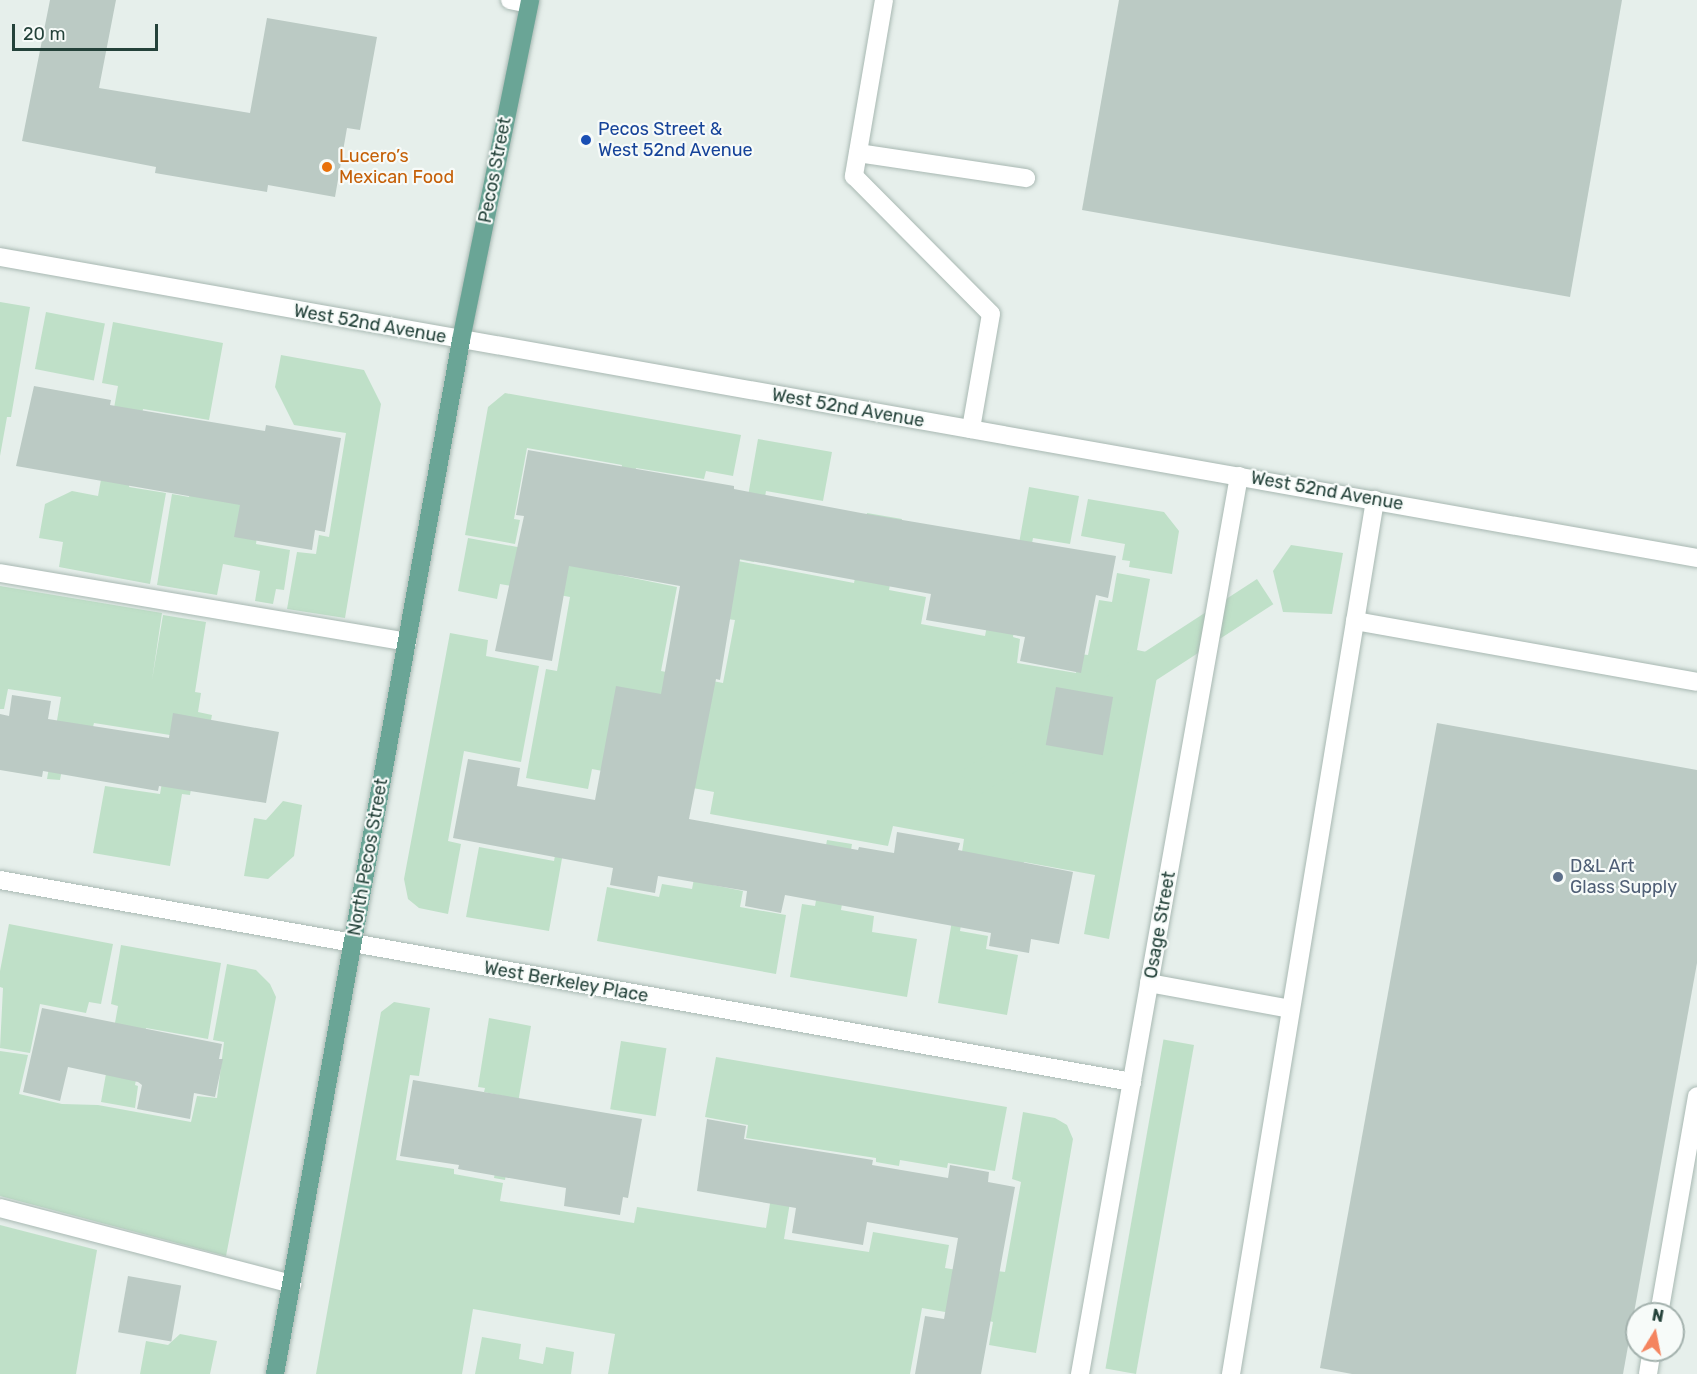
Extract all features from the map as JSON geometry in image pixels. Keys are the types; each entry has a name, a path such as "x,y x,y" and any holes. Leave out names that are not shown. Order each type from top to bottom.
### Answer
{"main road":[{"name":"Pecos Street","path":"461,340 529,2"},
{"name":"North Pecos Street","path":"275,1374 461,340"}],"street":[{"path":"510,0 529,2"},
{"path":"884,0 854,176 991,314 971,429"},
{"path":"858,153 1026,178"},
{"name":"West 52nd Avenue","path":"0,257 1697,558"},
{"name":"Osage Street","path":"1080,1374 1239,476"},
{"path":"1231,1374 1376,500"},
{"path":"0,573 407,642"},
{"path":"1355,621 1697,682"},
{"name":"West Berkeley Place","path":"0,880 1132,1082"},
{"path":"1149,983 1292,1009"},
{"path":"1661,1302 1697,1096"},
{"path":"0,1208 292,1284"}],"green space":[{"path":"0,302 30,307 11,417 7,417 0,456"},
{"path":"46,312 105,323 94,380 35,369"},
{"path":"113,322 223,343 209,420 143,409 129,487 166,493 150,584 59,567 63,542 39,538 45,504 72,491 98,496 118,386 102,383"},
{"path":"281,355 364,370 381,404 345,618 287,609 297,552 316,554 319,535 329,537 346,433 294,425 275,387"},
{"path":"505,393 741,435 733,476 706,471 704,479 636,468 624,536 610,534 622,465 527,448 514,519 520,520 515,544 465,535 488,407"},
{"path":"758,439 832,452 823,501 766,491 754,562 737,559"},
{"path":"194,473 216,477 259,520 256,544 290,550 284,590 276,589 273,604 255,601 260,571 223,564 217,595 157,585 172,494 189,497"},
{"path":"1029,487 1079,496 1070,544 1033,538 1021,603 1009,600"},
{"path":"1088,499 1164,512 1179,531 1172,574 1129,567 1130,561 1122,560 1125,544 1081,536"},
{"path":"867,513 902,519 889,590 926,597 921,624 985,636 992,600 1018,605 1013,637 1020,639 1017,663 1076,673 1080,654 1088,655 1099,600 1112,602 1117,573 1150,579 1137,650 1161,655 1109,939 1084,934 1095,875 1024,862 1021,876 960,865 964,839 893,826 888,846 710,814 714,792 592,769 588,789 526,778 546,669 557,671 570,597 500,584 497,599 458,591 468,538 577,558 624,540 618,575 677,587 661,671 723,683 735,620 727,619 738,561 854,583"},
{"path":"1291,545 1343,553 1332,614 1283,612 1273,571"},
{"path":"1257,579 1273,604 976,797 960,772"},
{"path":"0,586 162,613 152,680 163,615 206,622 195,692 201,693 198,712 212,715 208,736 200,736 190,795 182,794 170,866 93,853 105,786 160,794 170,735 94,723 92,731 70,727 60,780 47,779 61,697 8,689 4,709 0,709"},
{"path":"450,633 488,640 486,656 539,666 521,762 464,751 448,841 461,844 448,914 419,908 408,899 404,879"},
{"path":"566,796 573,797 549,931 466,917 479,847 554,861"},
{"path":"283,801 302,805 294,856 268,879 244,876 254,818 266,820"},
{"path":"705,822 724,826 713,885 743,891 740,907 786,915 776,974 597,941 607,887 659,897 662,884 692,889"},
{"path":"827,840 852,844 841,910 874,916 872,932 917,939 907,997 790,977 802,904 815,906"},
{"path":"961,868 970,870 960,931 988,936 986,949 1018,955 1007,1015 938,1003"},
{"path":"9,924 113,944 101,1004 89,1002 86,1013 40,1004 30,1053 0,1048 3,988 0,987 0,971"},
{"path":"121,945 221,963 208,1039 146,1028 135,1085 138,1086 135,1108 101,1102 118,1006 111,1004"},
{"path":"227,964 256,970 270,984 276,997 226,1256 0,1196 0,1051 28,1055 19,1094 62,1104 98,1105 191,1122 197,1096 217,1098 224,1042 213,1040"},
{"path":"394,1002 430,1008 419,1076 410,1075 396,1160 454,1169 454,1174 503,1183 500,1201 634,1223 637,1207 766,1228 779,1149 798,1153 784,1239 869,1252 873,1232 949,1245 945,1268 993,1276 986,1319 922,1308 910,1374 608,1374 615,1334 473,1309 462,1374 316,1374 381,1012"},
{"path":"489,1018 531,1026 505,1180 494,1178 508,1097 484,1092 485,1088 478,1087"},
{"path":"1163,1040 1194,1045 1136,1374 1105,1369"},
{"path":"621,1041 666,1048 656,1116 610,1109"},
{"path":"716,1057 1007,1107 995,1171 948,1163 947,1168 900,1160 899,1166 876,1162 876,1158 746,1138 748,1125 705,1117"},
{"path":"1023,1112 1055,1118 1067,1125 1073,1139 1036,1353 989,1345 993,1322 989,1321 997,1271 1005,1272 1021,1182 1012,1179"},
{"path":"0,1225 97,1250 76,1374 0,1374"},
{"path":"180,1334 217,1341 210,1374 140,1374 146,1341 168,1345"},
{"path":"482,1337 521,1344 519,1359 543,1364 546,1347 574,1352 571,1374 475,1374"}],"building":[{"path":"50,0 116,0 99,88 250,113 267,18 377,37 360,130 347,128 335,197 268,185 267,192 155,173 156,167 22,141"},
{"path":"1119,0 1622,0 1570,297 1082,210"},
{"path":"34,386 111,400 110,405 265,431 266,425 341,438 325,532 315,530 312,550 234,537 240,505 16,466"},
{"path":"528,450 734,486 734,489 861,513 1116,556 1108,598 1096,595 1081,673 1020,661 1025,637 926,620 931,594 740,559 720,680 716,679 689,819 858,850 859,847 894,853 897,832 960,843 958,850 1073,872 1059,944 1031,939 1029,953 989,946 991,933 785,895 781,913 745,906 747,891 658,876 655,893 610,885 613,868 453,838 468,759 520,768 517,786 595,800 616,686 661,694 680,586 569,566 552,661 495,651 524,516 516,515"},
{"path":"1056,687 1113,697 1103,755 1046,745"},
{"path":"12,695 51,701 48,719 169,738 173,713 279,732 266,803 159,786 158,791 43,771 42,777 0,770 0,714 9,716"},
{"path":"1437,723 1697,770 1697,963 1636,1302 1625,1302 1625,1362 1623,1374 1352,1374 1320,1368"},
{"path":"42,1008 222,1044 219,1059 223,1059 215,1097 194,1093 190,1119 137,1109 142,1085 138,1082 68,1067 60,1101 23,1092"},
{"path":"413,1080 642,1119 628,1198 623,1197 620,1215 564,1206 566,1188 458,1169 459,1165 400,1156"},
{"path":"707,1119 746,1126 744,1139 873,1160 872,1165 948,1178 950,1165 989,1172 988,1182 1015,1187 981,1374 915,1374 925,1316 944,1319 958,1238 867,1222 863,1245 792,1233 796,1208 697,1191"},
{"path":"128,1276 181,1285 171,1342 118,1332"}],"place":[{"name":"Pecos Street & West 52nd Avenue","path":"586,140"},
{"name":"Lucero’s Mexican Food","path":"327,167"},
{"name":"D&L Art Glass Supply","path":"1558,877"}]}
